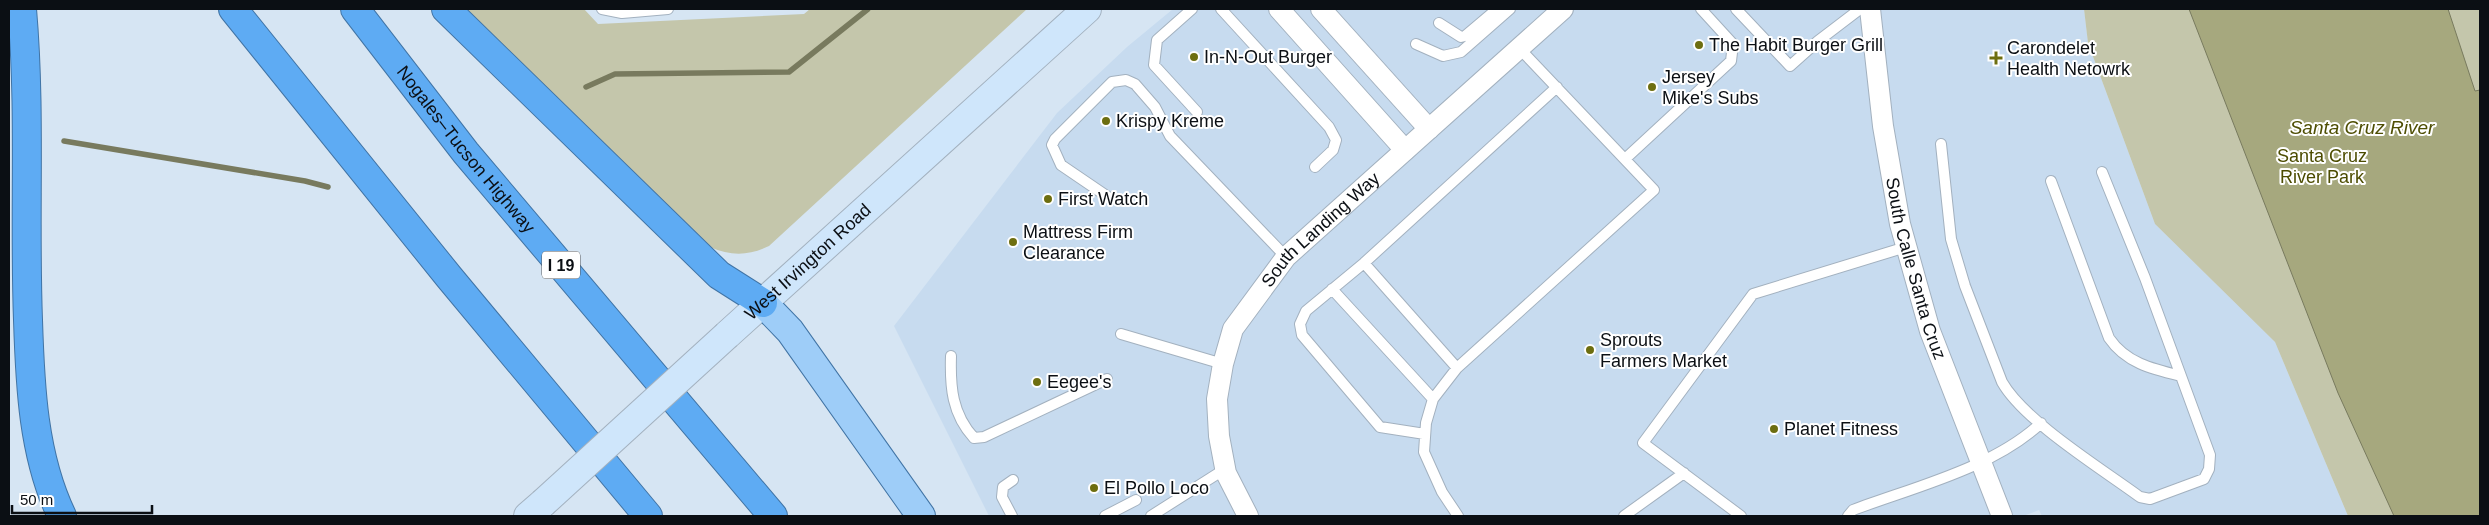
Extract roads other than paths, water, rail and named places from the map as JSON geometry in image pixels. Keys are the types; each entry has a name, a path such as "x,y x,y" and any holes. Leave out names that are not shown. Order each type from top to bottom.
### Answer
{"highway":[{"path":"22,9 26,57 26,271 32,396 40,449 54,500 62,516"},
{"path":"233,9 443,270 648,516"},
{"name":"Nogales–Tucson Highway","path":"356,9 466,153 773,516"},
{"path":"446,9 719,275 763,303"}],"main road":[{"name":"West Irvington Road","path":"536,510 1087,9"},
{"path":"763,303 790,331 921,516"}],"street":[{"path":"1279,9 1405,150"},
{"path":"1320,9 1429,129"},
{"name":"South Landing Way","path":"1248,516 1225,469 1219,436 1217,398 1223,364 1233,329 1286,257 1563,9"},
{"name":"South Calle Santa Cruz","path":"1870,9 1882,126 1900,224 1930,332 2002,516"}],"lane":[{"path":"602,9 614,14 668,9"},
{"path":"1192,9 1157,40 1154,64 1197,112"},
{"path":"1221,9 1329,127 1336,140 1333,150 1315,167"},
{"path":"1439,23 1461,37 1465,36 1497,9"},
{"path":"1416,44 1443,56 1461,52 1510,9"},
{"path":"1624,159 1730,61 1733,44 1701,9"},
{"path":"1736,9 1790,66 1818,41 1860,9"},
{"path":"1458,516 1442,492 1424,452 1425,434 1433,399 1457,368 1654,190 1519,48"},
{"path":"1111,199 1062,165 1053,151 1052,145 1055,139 1112,82 1126,80 1134,84 1155,107 1170,136 1286,257"},
{"path":"1425,434 1380,427 1302,335 1300,324 1306,311 1364,263 1557,87"},
{"path":"1941,144 1951,239 1965,286 2002,382 2010,395 2041,423 2140,498 2150,499 2204,478 2209,469 2210,455 2102,172"},
{"path":"2051,180 2109,338 2118,351 2146,368 2181,376"},
{"path":"1741,516 1643,444 1753,294 1906,247"},
{"path":"1364,263 1457,368"},
{"path":"1332,289 1433,399"},
{"path":"1121,334 1223,364"},
{"path":"951,356 950,384 954,404 966,429 974,438 984,437 1107,379"},
{"path":"1848,516 1853,510 1981,463 2014,445 2041,423"},
{"path":"1151,516 1225,469"},
{"path":"1624,516 1684,473"},
{"path":"1012,516 1002,497 1003,487 1013,480"},
{"path":"1105,516 1136,500"}],"water":[{"name":"Santa Cruz River","path":"2189,9 2448,9 2475,91 2480,90 2480,516 2394,516 2338,393"}],"waterway":[{"path":"586,87 615,74 789,72 868,9"},
{"path":"64,141 305,181 328,187"}],"place":[{"name":"The Habit Burger Grill","path":"1699,45"},
{"name":"In-N-Out Burger","path":"1194,57"},
{"name":"Carondelet Health Netowrk","path":"1996,58"},
{"name":"Jersey Mike's Subs","path":"1652,87"},
{"name":"Krispy Kreme","path":"1106,121"},
{"name":"First Watch","path":"1048,199"},
{"name":"Mattress Firm Clearance","path":"1013,242"},
{"name":"Sprouts Farmers Market","path":"1590,350"},
{"name":"Eegee's","path":"1037,382"},
{"name":"Planet Fitness","path":"1774,429"},
{"name":"El Pollo Loco","path":"1094,488"}],"park label":[{"name":"Santa Cruz River Park","path":"2322,166"}]}
